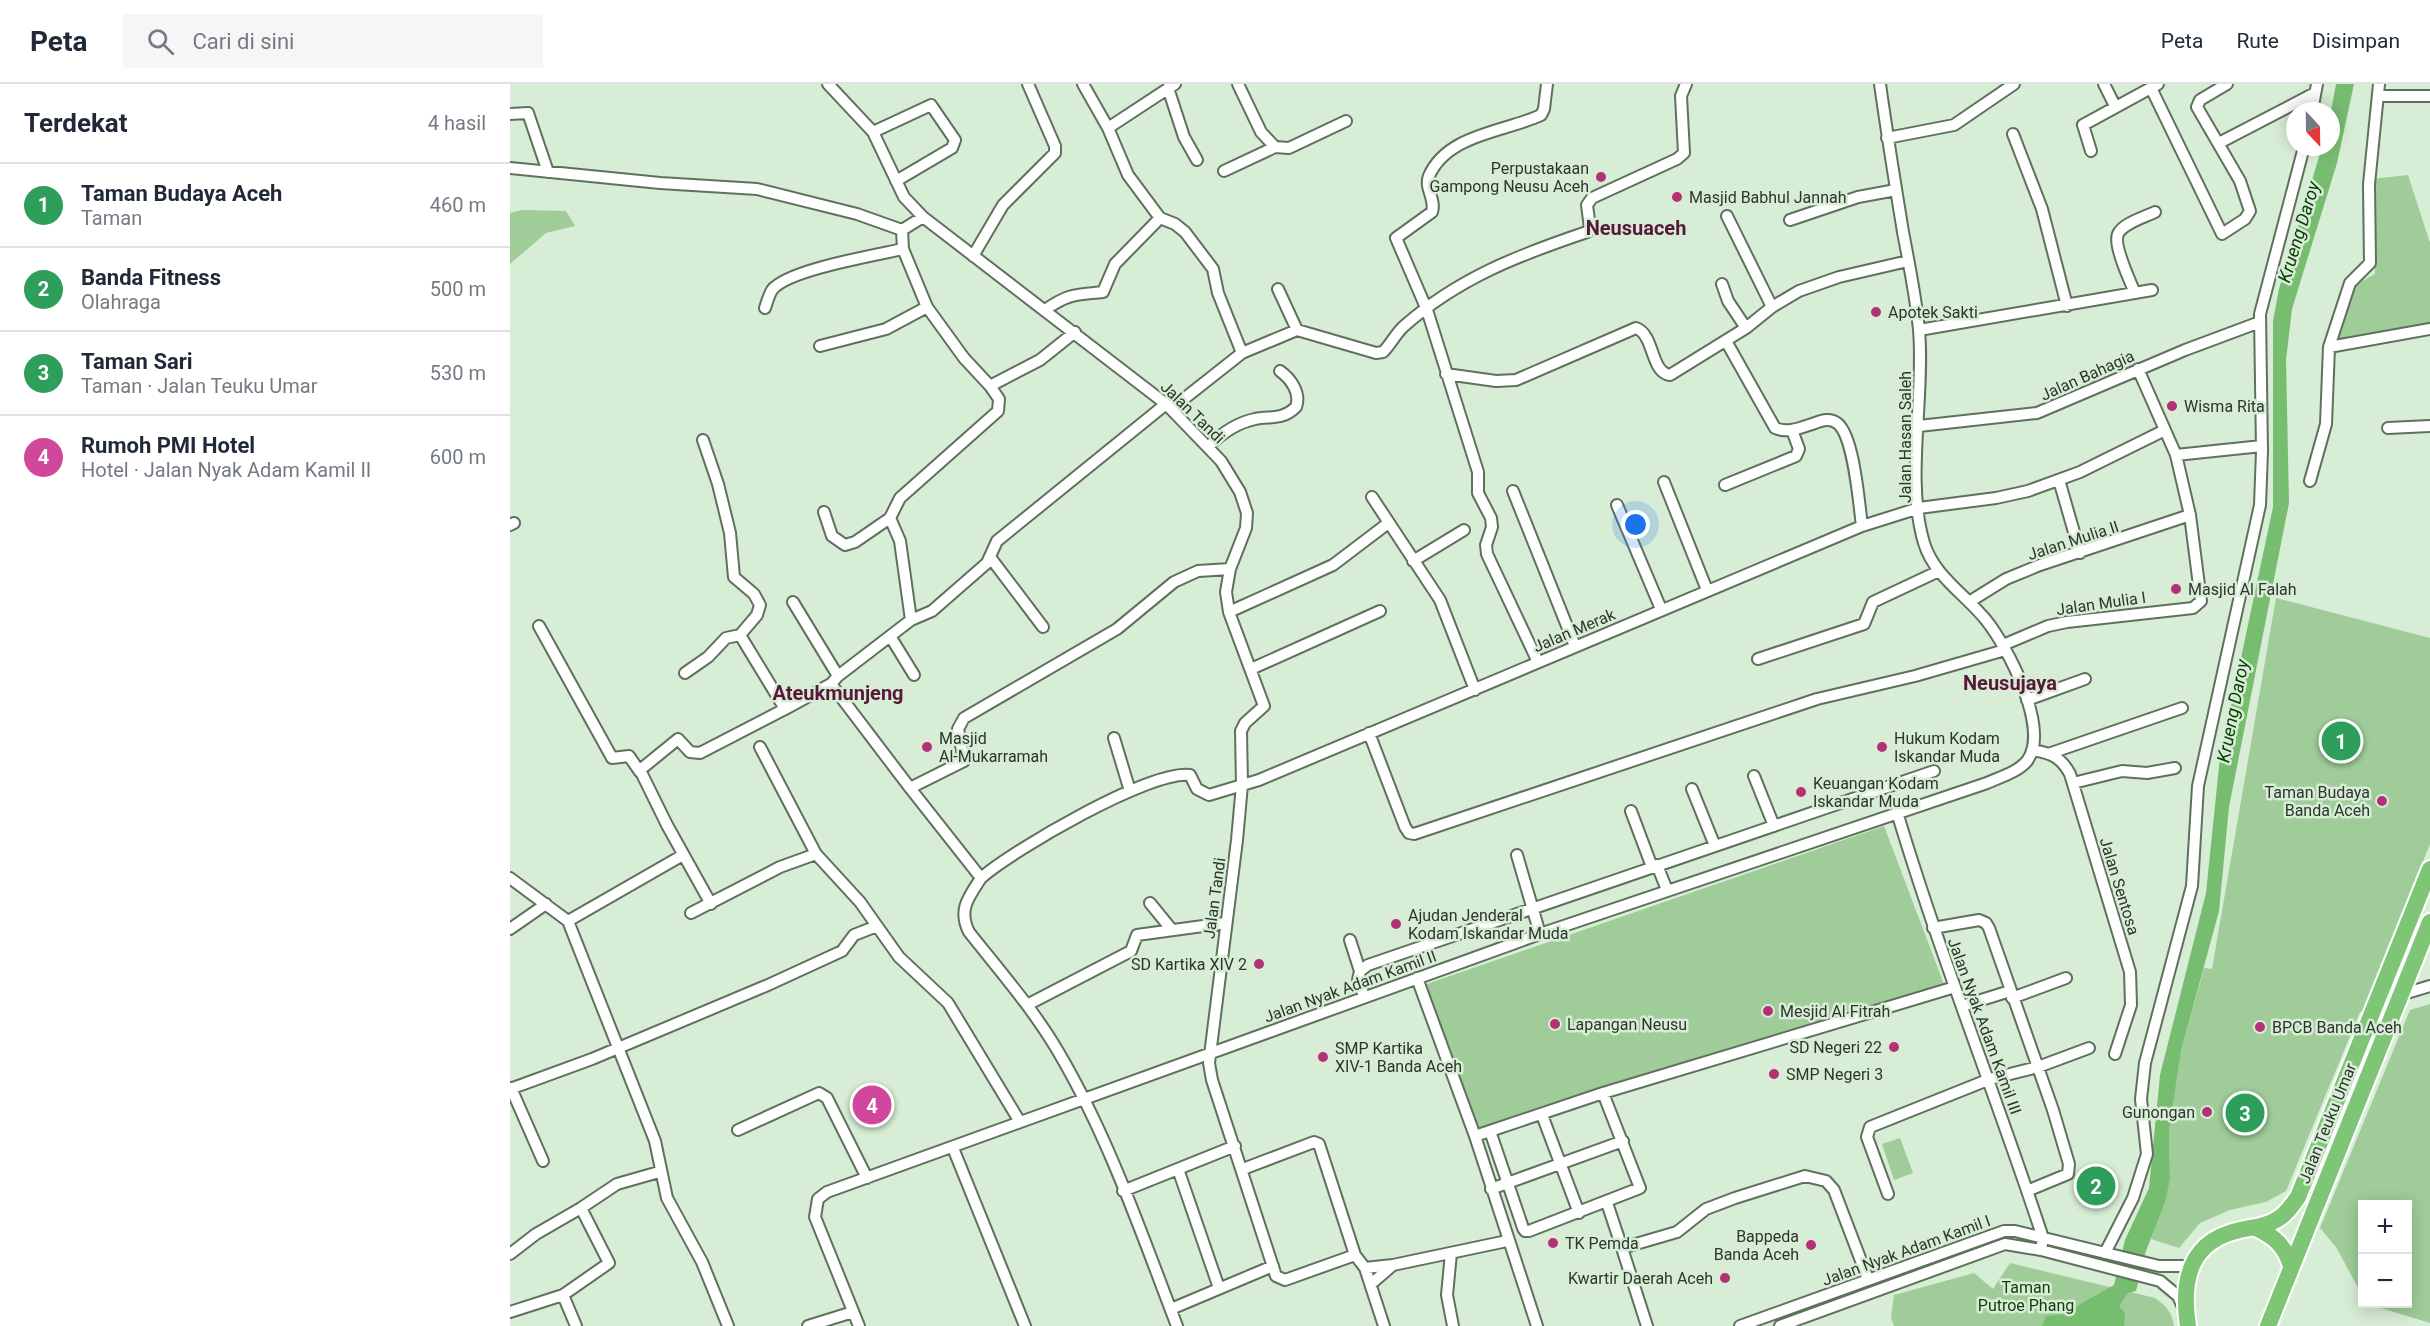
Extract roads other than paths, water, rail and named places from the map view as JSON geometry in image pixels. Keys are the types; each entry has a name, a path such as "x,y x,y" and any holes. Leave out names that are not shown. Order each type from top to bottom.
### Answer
{"highway":[{"name":"Jalan Teuku Umar","path":"2191,1266 2202,1248 2211,1241 2226,1234 2256,1228 2284,1215 2298,1197 2430,869"},
{"name":"Jalan Teuku Umar","path":"2268,1326 2430,922"},
{"path":"2256,1228 2280,1243 2291,1266"},
{"path":"2187,1319 2191,1266"}],"street":[{"name":"Jalan Tandi","path":"828,84 873,132 904,197 923,217 1168,406 1209,446 1234,480 1247,513 1246,528 1230,569 1226,592 1229,612 1264,706 1245,723 1240,731 1242,785 1238,840 1225,923 1210,1054 1212,1080 1273,1266"},
{"path":"973,256 1003,205 1055,153 1055,146 1028,84"},
{"path":"1083,84 1108,128 1128,175 1160,218 1175,224 1185,232 1213,269 1218,293 1242,353"},
{"path":"1238,84 1261,132 1275,147"},
{"path":"1538,662 1487,554 1486,545 1492,527 1491,518 1478,493 1479,472 1427,310 1395,238 1432,212 1434,206 1427,186 1428,178 1447,152 1472,140 1541,115 1545,109 1547,84"},
{"path":"640,772 641,768 678,739 690,752 700,753 835,680 911,620 932,610 987,563 997,541 1168,406 1242,353 1297,330 1379,353 1385,351 1404,326 1500,263 1587,232 1590,228 1587,205 1592,198 1681,156 1684,148 1681,96 1686,84"},
{"name":"Jalan Hasan Saleh","path":"1880,84 1919,330 1917,463 1924,544 1939,571 1984,617 2004,647 2027,700 2035,739 2032,750"},
{"path":"1887,138 1954,125 2014,84"},
{"path":"2104,84 2115,106"},
{"path":"2091,151 2083,125 2154,86 2222,234 2245,219 2250,211 2240,181 2219,143 2202,119 2197,103 2227,84"},
{"path":"2310,481 2326,424 2329,347 2350,283 2370,263 2369,184 2379,84"},
{"path":"1108,128 1172,86 1184,137 1197,160"},
{"path":"2219,143 2316,88"},
{"path":"2378,96 2430,96"},
{"path":"873,132 931,105 955,140 952,148 896,181"},
{"path":"510,114 528,113 548,172"},
{"path":"1224,171 1275,147 1289,148 1346,121"},
{"path":"2013,134 2042,209 2057,259 2067,306"},
{"path":"2110,1254 2133,1198 2147,1154 2141,1099 2145,1063 2192,886 2198,786 2257,526 2262,446 2260,322 2262,300 2302,156"},
{"path":"510,168 757,189 857,214 902,230"},
{"path":"1790,220 1858,197 1896,190"},
{"path":"2134,293 2117,243 2118,233 2126,226 2155,212"},
{"path":"1727,216 1772,307"},
{"path":"902,230 923,217"},
{"path":"1045,310 1062,298 1079,292 1103,292 1114,264 1160,218"},
{"path":"824,512 832,536 845,545 855,542 890,518 900,498 998,411 999,399 964,358 927,307 903,249 902,230"},
{"path":"765,308 771,291 777,285 806,272 903,249"},
{"path":"1446,374 1496,381 1516,380 1636,328 1643,332 1662,371 1670,375 1746,328 1772,307 1799,291 1820,283 1908,261"},
{"path":"1722,284 1728,301 1746,328"},
{"path":"1278,289 1297,330"},
{"path":"1919,330 2152,290"},
{"path":"820,346 886,329 927,307"},
{"name":"Jalan Bahagia","path":"1919,426 2037,413 2138,369 2260,322"},
{"path":"2329,347 2430,329"},
{"path":"990,386 1040,360 1075,332"},
{"path":"1726,341 1771,423 1780,430 1792,430 1825,419 1835,421 1842,428 1851,457 1862,526"},
{"path":"2138,369 2176,456 2190,515"},
{"path":"1209,446 1239,424 1258,418 1279,417 1296,407 1298,400 1294,386 1289,378 1280,371"},
{"path":"2388,428 2430,426"},
{"path":"1725,485 1796,456 1799,448 1792,430"},
{"name":"Jalan Merak","path":"1130,791 1180,774 1190,776 1197,789 1204,794 1242,785 1475,690 1661,609 1862,526 1919,507 1996,498 2059,480 2165,430"},
{"path":"685,673 708,657 726,638 740,635 757,615 760,605 754,594 734,577 730,533 704,440"},
{"path":"2176,456 2262,446"},
{"path":"2059,480 2080,553"},
{"path":"1664,482 1707,590"},
{"path":"1513,491 1575,646"},
{"path":"1372,497 1387,524 1449,616 1475,690"},
{"path":"1617,505 1661,609"},
{"name":"Jalan Mulia II","path":"1969,602 2006,579 2040,565 2190,515"},
{"name":"Jalan Mulia I","path":"1369,733 1405,827 1409,833 1414,834 1817,699 1915,676 2004,647 2048,626 2193,608 2202,598 2190,515"},
{"path":"890,518 900,541 911,620"},
{"path":"1229,612 1333,565 1387,524"},
{"path":"1413,561 1464,530"},
{"path":"990,557 1043,627"},
{"path":"910,788 964,761 958,729 964,718 1117,629 1174,582 1198,572 1230,569"},
{"path":"1758,659 1864,624 1873,602 1939,571"},
{"path":"793,602 835,680 910,788 981,878"},
{"path":"1251,669 1380,611"},
{"path":"539,626 610,756 612,758 629,756 640,772 711,904"},
{"path":"740,635 785,709"},
{"path":"890,636 914,675"},
{"path":"2027,700 2085,679"},
{"path":"1897,812 1988,783 2016,770 2026,762 2032,750 2051,753 2182,708"},
{"path":"1114,738 1130,791 1024,849 981,878 962,911 963,920 969,932 1027,1005 1058,1051 1084,1099 1178,1326"},
{"path":"760,747 816,854 860,902 898,957 948,1003 1020,1122"},
{"name":"Jalan Sentosa","path":"2051,753 2066,766 2073,783 2130,972 2131,1005 2115,1054"},
{"path":"2073,783 2122,771 2147,773 2175,768"},
{"path":"1360,971 1368,965 1531,907 1934,771"},
{"path":"1754,776 1773,826"},
{"path":"1692,789 1715,846"},
{"path":"1631,811 1667,890"},
{"name":"Jalan Nyak Adam Kamil II","path":"853,1312 816,1217 818,1199 827,1192 953,1148 1364,996 1897,812"},
{"name":"Jalan Nyak Adam Kamil III","path":"1897,812 1933,928 1990,1079 2043,1238 2041,1250"},
{"path":"691,913 780,867 816,854"},
{"path":"568,921 683,855"},
{"path":"1517,855 1540,934"},
{"path":"510,879 568,921 620,1046 655,1141 659,1172 667,1198 702,1262 728,1326"},
{"path":"1150,903 1172,930"},
{"path":"510,928 546,904"},
{"path":"1933,928 1983,920 1989,928 2070,1169 2062,1177 2027,1191"},
{"path":"1027,1005 1131,951 1137,935 1225,923"},
{"path":"543,1161 510,1088 768,985 842,951 854,935 876,926"},
{"path":"1350,940 1360,971 1358,980 1364,996"},
{"path":"1417,978 1475,1136 1507,1241 1537,1326"},
{"path":"1962,1006 2011,995 2066,978"},
{"path":"2400,995 2430,986"},
{"path":"1475,1136 1603,1093 1955,987"},
{"path":"1888,1194 1867,1137 1870,1127 1990,1079 2037,1067 2089,1048"},
{"path":"738,1130 819,1093 827,1098 867,1178"},
{"path":"1490,1131 1525,1232 1607,1203 1640,1188 1603,1093"},
{"path":"1542,1115 1579,1213"},
{"path":"1491,1189 1623,1141"},
{"path":"1243,1169 1314,1142 1318,1144 1355,1256 1365,1268 1384,1326"},
{"path":"1123,1191 1235,1146"},
{"path":"953,1148 1025,1326"},
{"path":"1178,1169 1219,1288"},
{"path":"510,1254 536,1234 617,1184 659,1172"},
{"path":"1622,1248 1677,1232 1706,1209 1735,1198 1805,1176 1816,1177 1826,1180 1834,1190 1868,1279"},
{"path":"1607,1203 1647,1326"},
{"path":"510,1312 563,1295 609,1263 581,1208"},
{"name":"Jalan Nyak Adam Kamil I","path":"1740,1326 2004,1231 2170,1268 2191,1266"},
{"path":"1365,1268 1393,1265 1507,1241"},
{"name":"Jalan Nyak Adam Kamil I","path":"1780,1326 2005,1244 2041,1250 2160,1281 2169,1287 2187,1319"},
{"path":"1451,1253 1447,1295 1453,1326"},
{"path":"1171,1309 1273,1266 1278,1278 1285,1280 1355,1256"},
{"path":"1371,1284 1393,1265"},
{"path":"563,1295 576,1326"},
{"path":"808,1326 853,1312 859,1326"}],"water":[{"path":"2336,84 2354,84 2340,149 2340,102 2333,102"},
{"name":"Krueng Daroy","path":"2319,156 2339,156 2292,309 2286,360 2289,503 2229,807 2219,911 2181,1051 2169,1131 2170,1179 2165,1202 2146,1251 2136,1291 2128,1293 2119,1306 2125,1313 2124,1326 2042,1326 2046,1316 2063,1314 2114,1285 2125,1240 2149,1188 2160,1075 2206,893 2220,757 2273,507 2273,321 2279,289"}],"place":[{"name":"Perpustakaan Gampong Neusu Aceh","path":"1601,177"},
{"name":"Masjid Babhul Jannah","path":"1677,197"},
{"name":"Apotek Sakti","path":"1876,312"},
{"name":"Wisma Rita","path":"2172,406"},
{"name":"Masjid Al Falah","path":"2176,589"},
{"name":"Taman Budaya Aceh","path":"2341,741"},
{"name":"Masjid Al-Mukarramah","path":"927,747"},
{"name":"Hukum Kodam Iskandar Muda","path":"1882,747"},
{"name":"Keuangan Kodam Iskandar Muda","path":"1801,792"},
{"name":"Taman Budaya Banda Aceh","path":"2382,801"},
{"name":"Ajudan Jenderal Kodam Iskandar Muda","path":"1396,924"},
{"name":"SD Kartika XIV 2","path":"1259,964"},
{"name":"Mesjid Al Fitrah","path":"1768,1011"},
{"name":"Lapangan Neusu","path":"1555,1024"},
{"name":"BPCB Banda Aceh","path":"2260,1027"},
{"name":"SD Negeri 22","path":"1894,1047"},
{"name":"SMP Kartika XIV-1 Banda Aceh","path":"1323,1057"},
{"name":"SMP Negeri 3","path":"1774,1074"},
{"name":"Rumoh PMI Hotel","path":"872,1105"},
{"name":"Gunongan","path":"2207,1112"},
{"name":"Taman Sari","path":"2245,1113"},
{"name":"Banda Fitness","path":"2096,1186"},
{"name":"TK Pemda","path":"1553,1243"},
{"name":"Bappeda Banda Aceh","path":"1811,1245"},
{"name":"Kwartir Daerah Aceh","path":"1725,1278"}],"district":[{"name":"Neusuaceh","path":"1636,228"},
{"name":"Neusujaya","path":"2010,683"},
{"name":"Ateukmunjeng","path":"838,693"}],"park label":[{"name":"Taman Putroe Phang","path":"2026,1296"}]}
